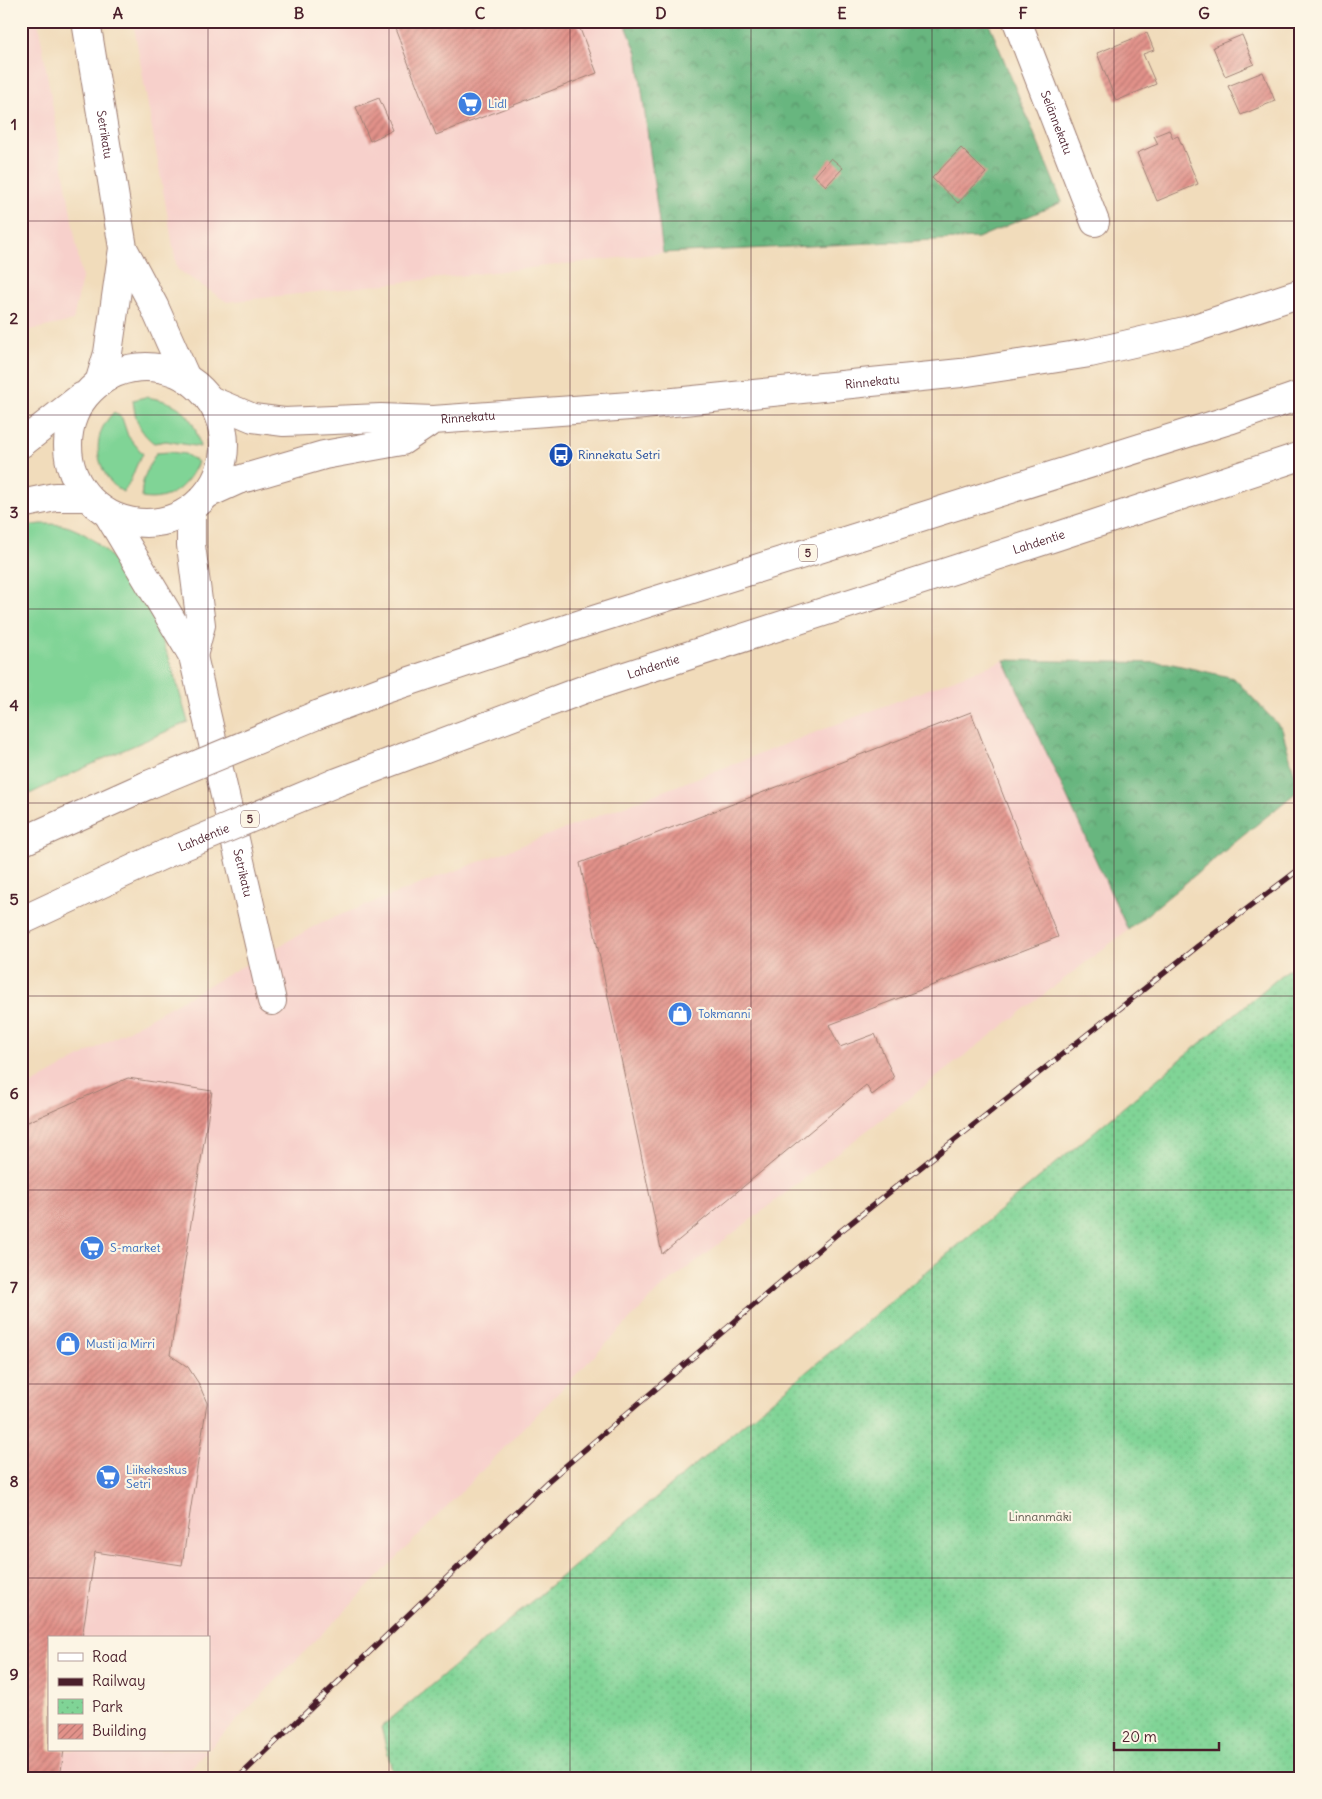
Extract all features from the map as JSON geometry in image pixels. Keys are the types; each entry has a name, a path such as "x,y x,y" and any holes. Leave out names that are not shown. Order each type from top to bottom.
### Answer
{"main road":[{"name":"Setrikatu","path":"86,21 123,248 108,353 95,386"},
{"name":"Selännekatu","path":"1018,21 1095,222"},
{"name":"Setrikatu","path":"123,248 154,306 186,378"},
{"name":"Rinnekatu","path":"210,400 253,418 284,422 381,418 433,420 644,405 961,373 1090,353 1189,330 1301,293"},
{"path":"21,444 95,386 115,373 151,366 169,370 186,378 199,388 210,400 220,417 224,438 224,458 218,477 199,502 172,519 150,523 128,522 108,514 87,497 76,481 70,463 68,443 71,424 79,406 95,386"},
{"name":"5","path":"21,842 148,785 317,715 386,689 584,623 1301,396"},
{"name":"Rinnekatu","path":"199,502 238,480 324,456 402,441 433,420"},
{"name":"Lahdentie","path":"21,921 165,854 335,783 585,689 1301,456"},
{"path":"21,504 55,497 87,497"},
{"name":"Setrikatu","path":"194,656 202,625 191,545 199,502"},
{"name":"Setrikatu","path":"108,514 194,656 272,1001"}],"shaded area":[{"path":"21,21 38,21 82,278 73,321 21,332"},
{"path":"133,21 624,21 637,53 663,253 227,302 177,269"},
{"path":"1004,660 1128,930 659,1290 210,1748 210,1636 48,1636 48,1752 206,1752 181,1778 21,1778 21,1090 322,922"}],"green space":[{"path":"624,21 988,21 1062,202 978,238 663,253 637,53"},
{"path":"145,397 167,402 183,411 194,425 200,447 166,441 154,443 149,439 141,430 133,400"},
{"path":"114,412 122,418 128,436 143,454 123,492 109,480 100,462 98,453 100,434 105,423"},
{"path":"156,453 185,454 198,462 194,470 183,485 169,495 152,499 142,498 143,480"},
{"path":"40,524 66,526 81,532 98,544 118,565 144,602 154,621 176,680 188,722 105,758 21,798 21,527"},
{"path":"1004,660 1168,663 1234,678 1282,729 1299,790 1128,930"},
{"name":"Linnanmäki","path":"1301,959 1301,1778 394,1778 381,1727"}],"building":[{"name":"Lidl","path":"392,21 577,21 597,73 436,135"},
{"path":"1147,33 1154,50 1143,54 1156,84 1116,101 1097,53"},
{"path":"1242,35 1254,64 1225,76 1213,47"},
{"path":"1263,72 1275,101 1241,115 1228,86"},
{"path":"379,98 393,130 370,141 356,107"},
{"path":"1169,130 1173,138 1178,136 1198,184 1157,201 1137,153 1158,144 1154,136"},
{"path":"961,148 986,173 958,203 932,178"},
{"path":"831,158 843,168 826,186 815,176"},
{"path":"971,712 1058,937 829,1025 840,1047 875,1034 894,1078 872,1095 866,1085 662,1254 580,863"},
{"name":"Liikekeskus Setri","path":"128,1078 212,1091 170,1355 188,1367 199,1384 207,1403 182,1565 95,1552 82,1636 48,1636 48,1752 64,1752 60,1778 21,1778 21,1125"}],"railway":[{"path":"238,1778 548,1481 837,1234 1198,946 1301,868"}],"place":[{"name":"Lidl","path":"470,104"},
{"name":"Rinnekatu Setri","path":"561,455"},
{"name":"Tokmanni","path":"680,1014"},
{"name":"S-market","path":"92,1248"},
{"name":"Musti ja Mirri","path":"68,1344"},
{"name":"Liikekeskus Setri","path":"108,1477"}]}
